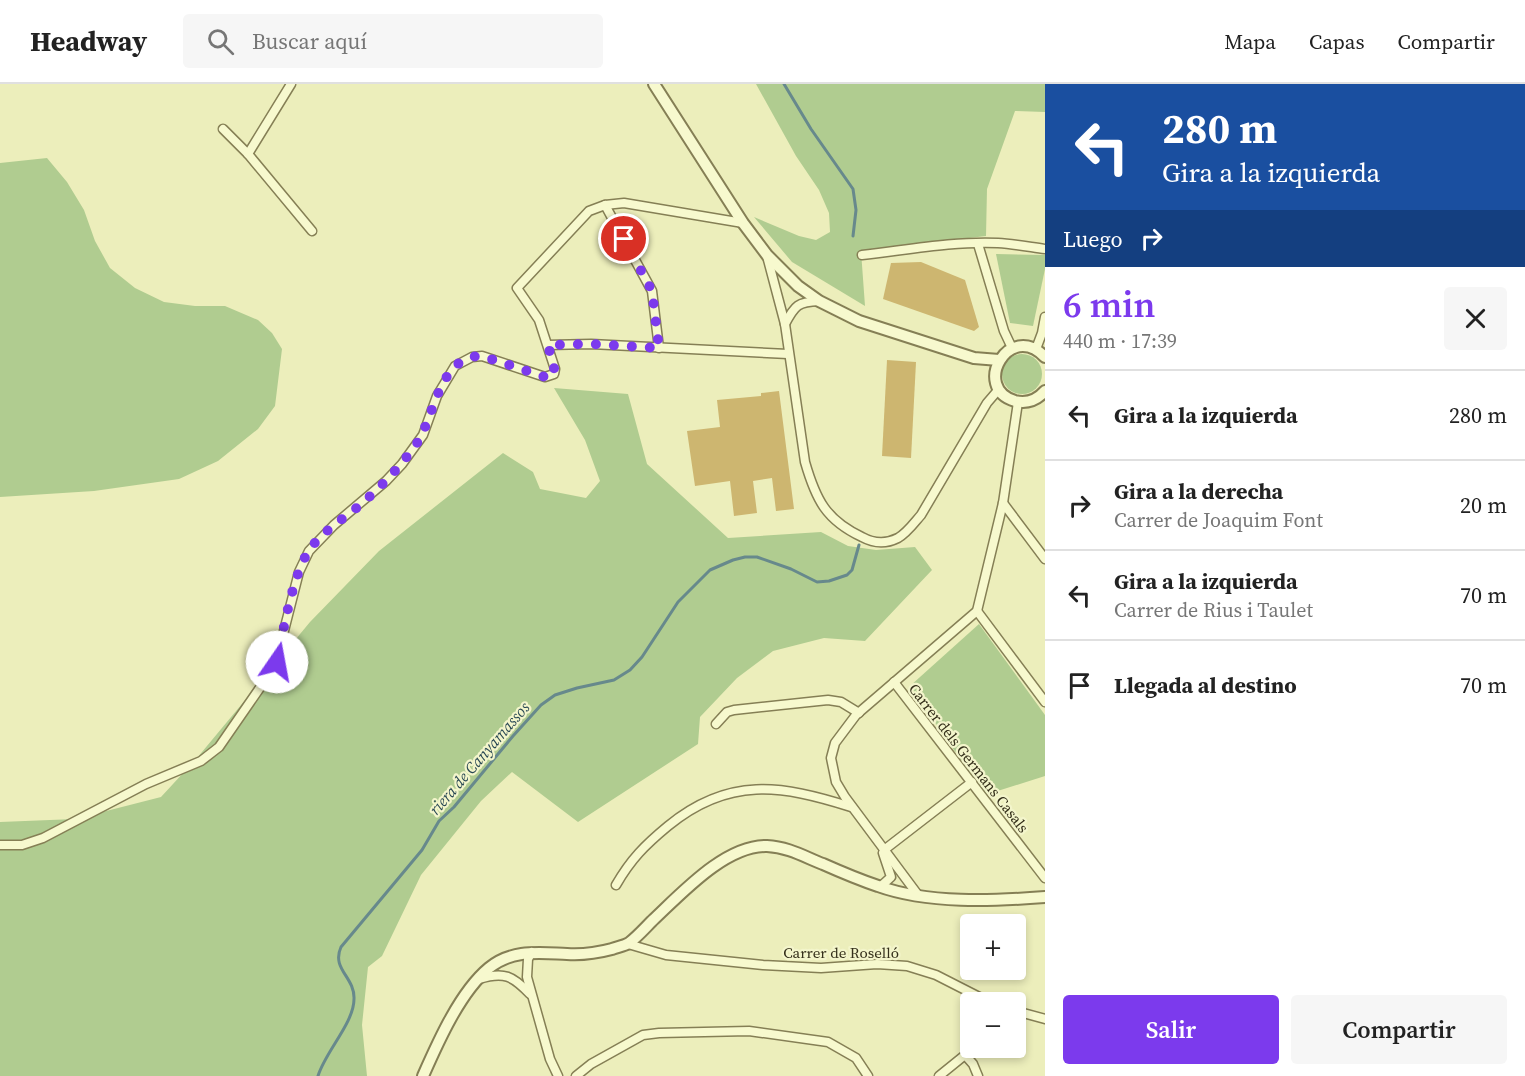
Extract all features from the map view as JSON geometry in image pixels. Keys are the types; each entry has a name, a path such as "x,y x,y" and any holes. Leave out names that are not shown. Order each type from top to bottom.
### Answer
{"street":[{"path":"248,154 291,84"},
{"path":"654,84 743,223 782,272 819,301 859,321 974,358 999,360"},
{"path":"223,129 248,154 312,231"},
{"path":"0,845 22,844 43,838 154,781 201,761 219,747 275,666 299,572 309,551 334,525 386,482 402,464 423,435 437,396 455,366 472,357 482,356 548,377 554,374 555,369 539,320 516,288 589,211 605,205 624,203 743,223"},
{"path":"605,205 652,291 659,348"},
{"path":"862,255 978,243 999,243 1045,249"},
{"path":"978,243 1004,331 1012,348"},
{"path":"767,255 785,324 805,462 815,494 837,524 869,541 890,542 899,538 921,515 987,404 999,389"},
{"path":"785,324 796,305 819,301"},
{"path":"1045,317 1041,353 1028,346 1012,348 999,360 995,375 999,389 1008,398 1018,402 1032,401 1045,391"},
{"path":"548,345 591,344 788,354"},
{"path":"974,358 995,375"},
{"path":"918,895 836,782 831,758 835,743 858,713 977,611 1004,503 1018,402"},
{"path":"1004,503 1045,559"},
{"path":"977,611 1045,702"},
{"name":"Carrer dels Germans Casals","path":"894,682 1045,878"},
{"path":"716,724 727,712 734,710 828,700 841,702 858,713"},
{"path":"882,847 972,782"},
{"path":"616,885 639,850 681,816 716,796 758,789 786,790 809,794 852,807"},
{"path":"423,1076 437,1045 466,995 478,979 501,959 532,952 583,954 628,944 713,867 734,854 754,847 766,846 797,852 880,887 918,895 961,898 1045,897"},
{"path":"880,887 891,877 882,847"},
{"name":"Carrer de Roselló","path":"628,944 666,955 763,965 821,968 877,964 907,966 936,975 969,992"},
{"path":"532,952 526,966 550,1059 558,1076"},
{"path":"478,979 493,975 506,976 519,982 533,997"},
{"path":"1026,1013 1045,1018"},
{"path":"576,1076 591,1064 644,1035 749,1030 828,1042 856,1058 868,1076"},
{"path":"939,1076 960,1058"},
{"path":"968,1058 978,1076"}],"green space":[{"path":"756,84 1045,84 1045,112 1015,111 987,189 986,236 861,251 865,306 792,262 754,217 799,236 816,240 830,232 829,213 819,190 796,156"},
{"path":"47,158 67,182 84,210 95,241 110,268 135,288 164,302 195,306 225,306 258,320 272,333 282,349 275,406 258,429 218,461 179,479 94,491 0,497 0,163"},
{"path":"996,254 1045,255 1045,269 1033,326 1010,323"},
{"path":"1022,354 1030,355 1036,360 1041,366 1041,382 1036,388 1030,393 1022,394 1014,393 1008,388 1003,382 1002,374 1003,366 1008,360 1014,355"},
{"path":"554,388 628,394 647,464 728,538 821,532 848,546 876,550 915,547 932,570 865,641 824,638 773,651 737,678 700,717 698,744 578,822 512,772 481,801 421,875 382,956 368,967 362,1025 367,1076 0,1076 0,822 75,819 161,797 197,758 310,622 379,551 503,453 533,472 540,489 586,498 600,481 585,440"},
{"path":"979,624 1045,715 1045,776 985,795 910,686"}],"building":[{"path":"921,262 965,280 979,327 974,331 883,299 891,263"},
{"path":"887,360 916,362 911,458 882,456"},
{"path":"779,391 794,509 776,511 772,478 753,481 757,513 734,516 730,481 695,486 687,431 720,427 717,400 761,396 761,393"}],"waterway":[{"name":"riera de Canyamassos","path":"784,84 811,129 853,189 856,210 853,236"},
{"name":"riera de Canyamassos","path":"318,1076 353,1008 353,991 339,961 341,947 422,850 439,821 454,807 541,705 555,695 614,680 630,670 642,657 678,602 710,570 733,560 757,557 791,569 817,582 829,581 847,575 852,570 859,545"}],"route":[{"path":"277,662 299,572 309,551 334,525 386,482 402,464 423,435 437,396 455,366 472,357 482,356 545,377 553,376 555,372 548,345 591,344 659,348 652,291 624,239"}]}
